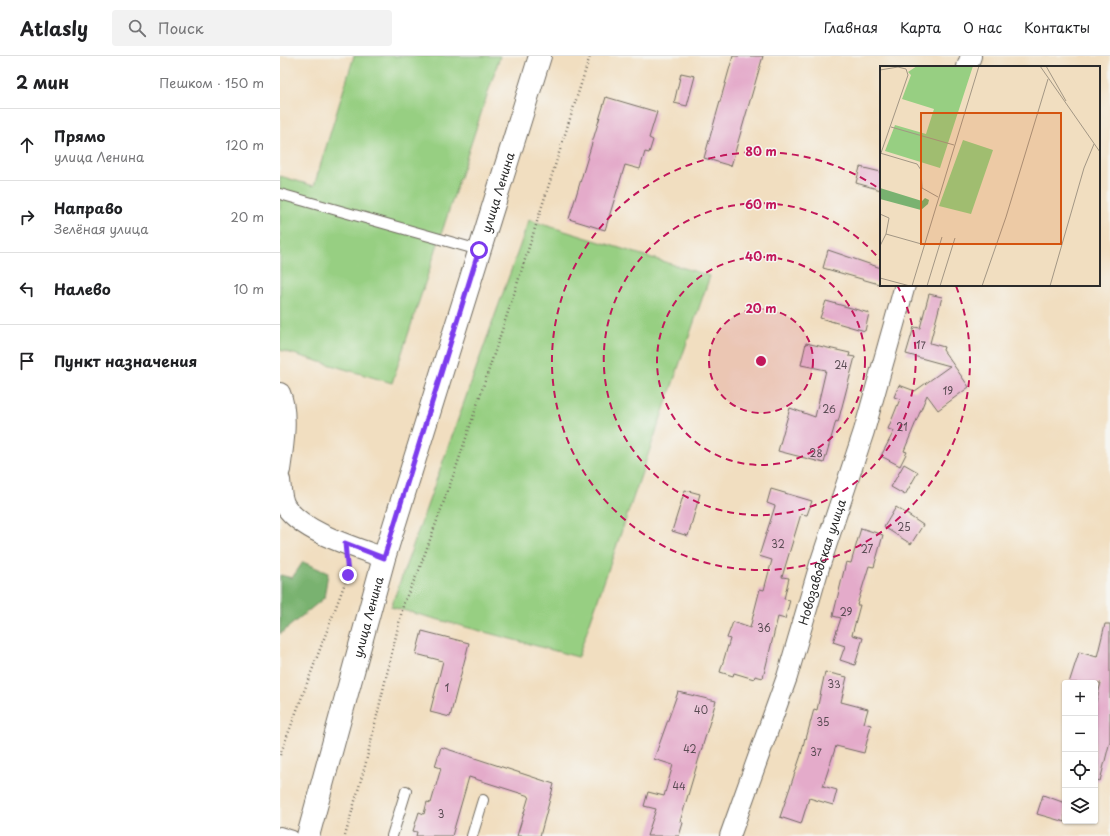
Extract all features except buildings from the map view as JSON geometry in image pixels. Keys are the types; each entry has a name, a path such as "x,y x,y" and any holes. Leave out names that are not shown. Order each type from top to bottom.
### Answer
{"street":[{"name":"улица Ленина","path":"308,836 384,558 540,56"},
{"path":"968,66 971,56"},
{"name":"Новозаводская улица","path":"730,836 787,677 820,564 864,431 905,286"},
{"path":"280,393 284,418 280,470"},
{"path":"280,480 285,506 298,520 316,531 384,558"}],"lane":[{"path":"280,194 479,250"},
{"path":"392,836 406,791"},
{"path":"472,836 483,800"},
{"path":"280,832 293,836"}],"path":[{"path":"345,836 365,766 404,602 419,570 456,468 513,297 590,56"},
{"path":"280,755 348,575 345,543"}],"green space":[{"path":"354,56 500,56 392,383 280,350 280,176 314,186"},
{"path":"529,220 710,276 578,657 391,607"},
{"path":"303,562 328,573 324,598 280,634 280,575 292,578"}],"route":[{"path":"348,575 345,543 384,558 479,250"}]}
